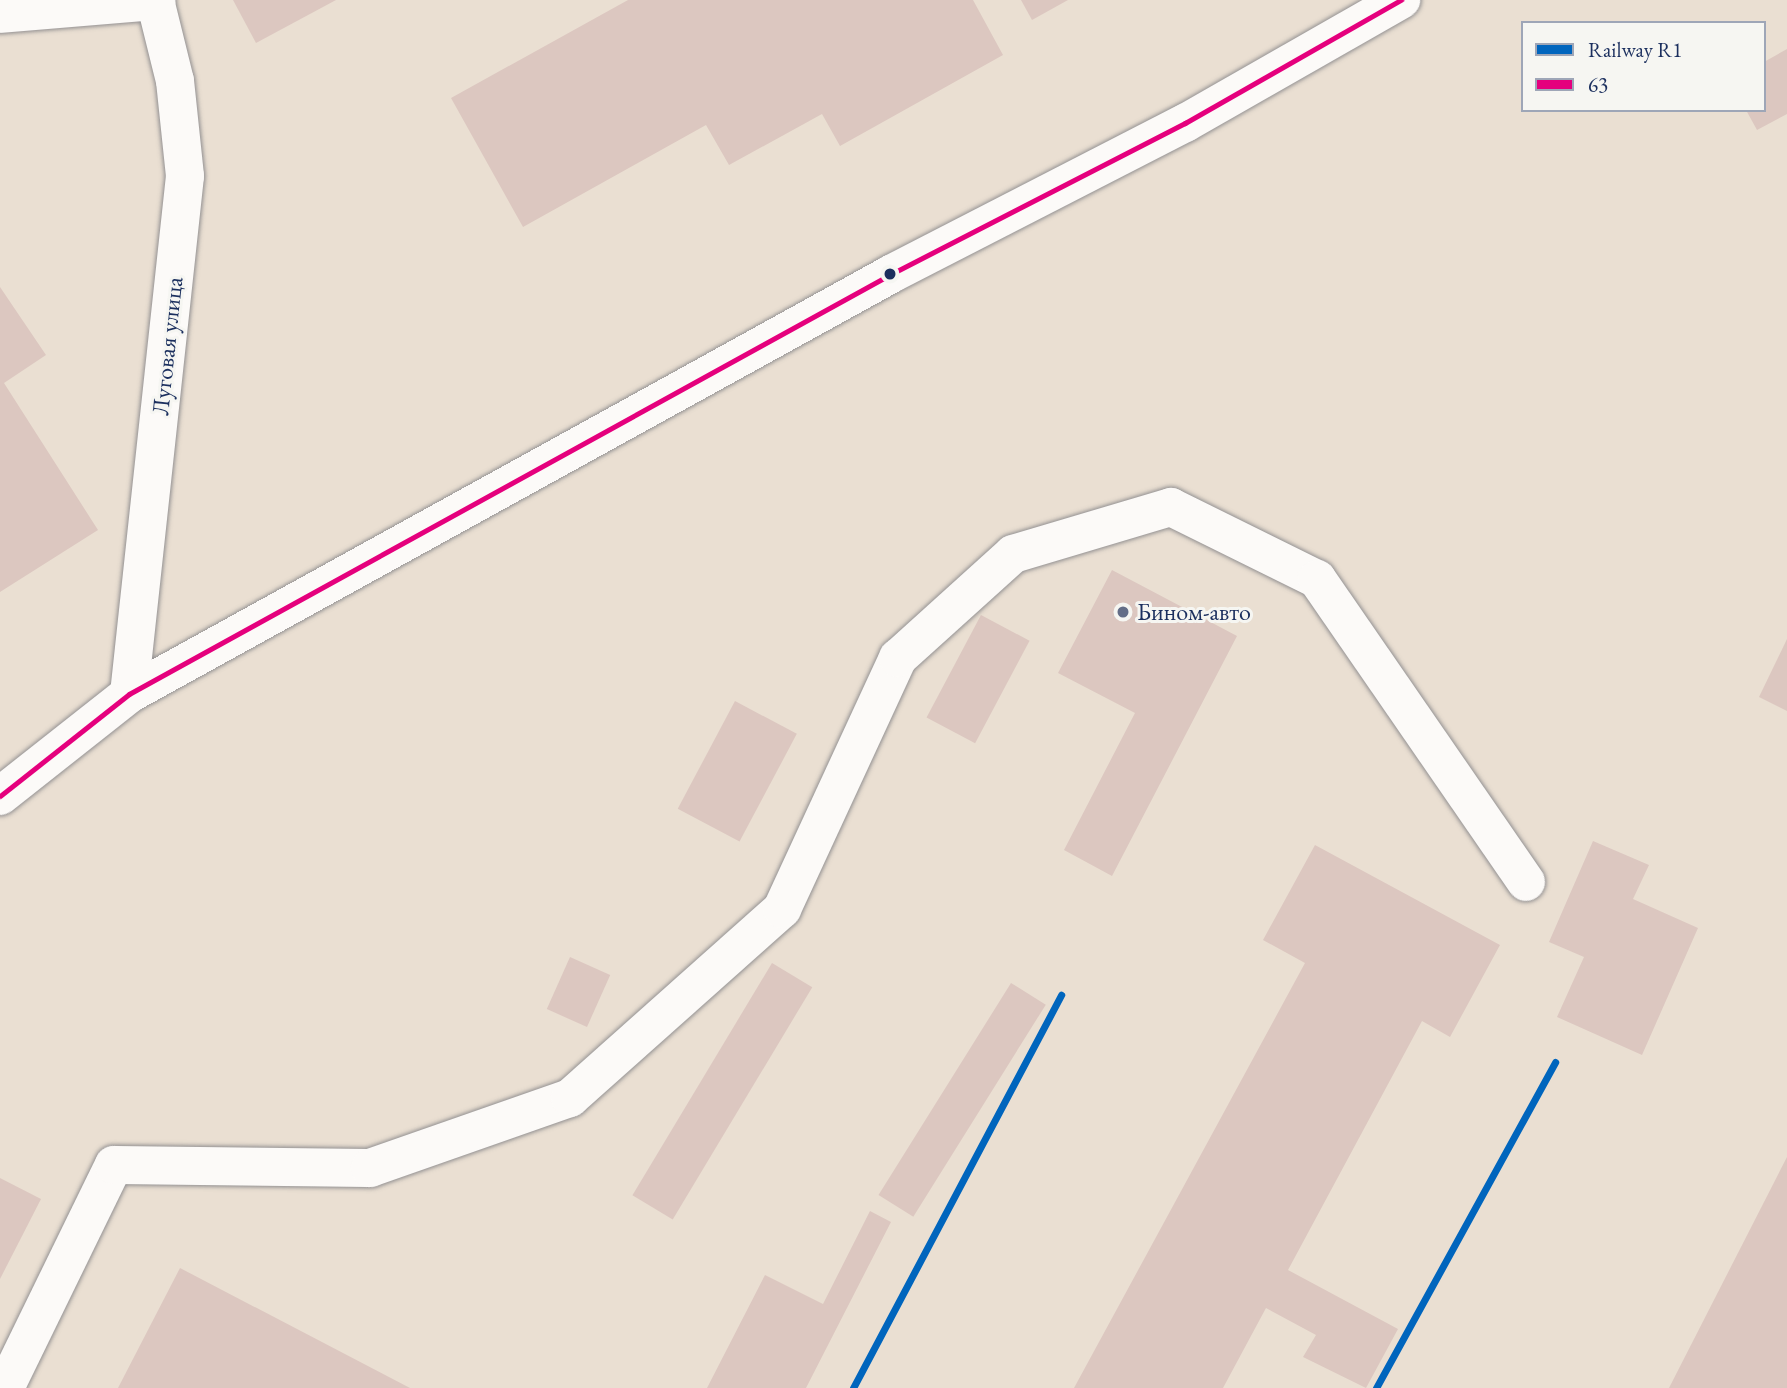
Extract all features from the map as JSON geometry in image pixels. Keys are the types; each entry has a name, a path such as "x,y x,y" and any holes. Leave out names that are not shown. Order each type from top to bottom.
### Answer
{"main road":[{"path":"0,796 129,694 891,274 1185,124 1401,0"},
{"path":"0,14 155,1"},
{"name":"Луговая улица","path":"129,694 185,176 175,81 155,1"},
{"path":"5,1388 114,1165 370,1168 570,1098 782,909 898,658 1013,554 1171,508 1318,579 1527,882"}],"building":[{"path":"233,0 336,0 256,43"},
{"path":"628,0 973,0 1003,55 840,146 822,114 729,165 706,125 523,227 451,98"},
{"path":"1021,0 1068,0 1032,20"},
{"path":"1787,49 1787,114 1757,130 1747,112 1766,112 1766,61"},
{"path":"0,287 46,355 4,383 98,530 0,592"},
{"path":"1112,570 1237,636 1112,876 1064,850 1135,713 1058,673"},
{"path":"981,615 1030,641 975,743 927,717"},
{"path":"1787,639 1787,711 1759,697"},
{"path":"735,701 797,734 740,842 678,809"},
{"path":"1593,841 1649,865 1633,899 1698,928 1642,1055 1557,1017 1584,957 1549,942"},
{"path":"1315,845 1500,945 1450,1037 1422,1021 1288,1270 1398,1329 1366,1388 1303,1357 1316,1335 1266,1308 1223,1388 1074,1388 1305,963 1263,940"},
{"path":"570,957 610,975 587,1027 547,1009"},
{"path":"772,963 812,987 673,1219 632,1195"},
{"path":"1011,983 1046,1005 913,1217 879,1195"},
{"path":"1787,1157 1787,1388 1669,1388"},
{"path":"0,1178 41,1199 0,1279"},
{"path":"870,1211 891,1222 806,1388 707,1388 765,1275 823,1304"},
{"path":"180,1268 410,1388 118,1388"}],"rail line":[{"name":"R1","path":"853,1388 1061,995"},
{"name":"R1","path":"1376,1388 1555,1062"}],"transit line":[{"name":"63","path":"0,796 129,694 891,274 1185,123 1401,0"}],"place":[{"name":"Бином-авто","path":"1123,612"}]}
